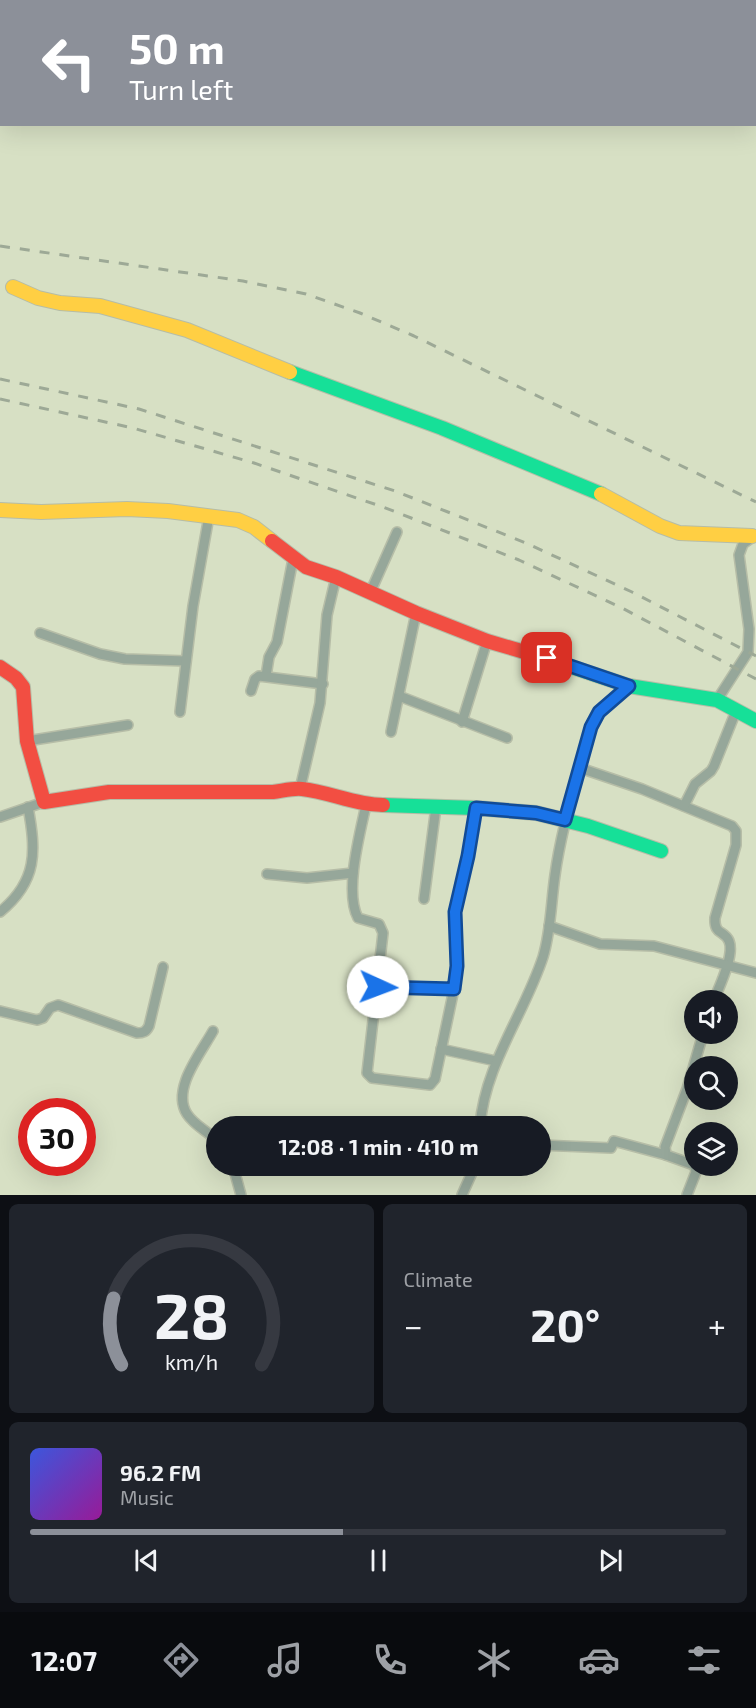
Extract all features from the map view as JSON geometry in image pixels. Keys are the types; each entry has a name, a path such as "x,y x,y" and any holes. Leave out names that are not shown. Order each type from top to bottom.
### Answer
{"street":[{"path":"13,287 38,298 60,303 100,306 196,333 267,363 442,428 594,490 660,526 679,533 754,536"},
{"path":"0,510 41,512 127,508 238,520 254,527 306,567 336,577 416,613 487,640 567,664 629,686 717,700 756,721"},
{"path":"180,712 193,606 209,516"},
{"path":"370,593 397,532"},
{"path":"717,700 748,652 749,629 739,555 743,543 754,536"},
{"path":"267,676 269,657 277,642 293,559"},
{"path":"300,789 323,684 327,615 336,577"},
{"path":"391,732 416,613"},
{"path":"40,633 100,654 125,659 186,661"},
{"path":"462,722 487,640"},
{"path":"0,668 16,678 23,687 27,741 44,802"},
{"path":"251,691 259,676 323,684"},
{"path":"481,1116 484,1098 496,1061 505,1038 536,978 544,952 565,820 591,727 599,712 629,686"},
{"path":"399,696 507,738"},
{"path":"684,806 695,784 714,766 736,711"},
{"path":"27,741 128,725"},
{"path":"580,768 632,785 732,826 736,831 736,845 715,918 717,930 730,942 727,965 718,990"},
{"path":"0,817 44,802 109,792 273,792 300,789 342,797 366,805 476,808 536,813 661,851"},
{"path":"366,805 353,873 355,912 358,918 380,924 382,928 378,987 367,1069 372,1078 430,1085 435,1079 454,989 457,966 455,912 476,808"},
{"path":"0,912 20,892 30,873 34,854 28,807"},
{"path":"424,899 436,807"},
{"path":"267,874 307,878 353,873"},
{"path":"549,926 600,944 654,946 756,973"},
{"path":"0,1011 40,1019 50,1008 58,1005 136,1033 142,1033 147,1031 149,1026 164,967"},
{"path":"378,987 454,989"},
{"path":"206,1132 192,1121 182,1100 187,1078 213,1031"},
{"path":"666,1155 665,1147 687,1089 700,1044"},
{"path":"441,1048 496,1061"},
{"path":"551,1145 611,1148 615,1141 684,1161"},
{"path":"236,1176 241,1195"},
{"path":"462,1195 471,1176"},
{"path":"687,1195 694,1176"}],"railway":[{"path":"0,246 243,281 306,294 360,313 414,336 756,502"},
{"path":"0,379 139,409 395,491 526,543 632,592 756,656"},
{"path":"0,399 133,428 254,463 383,507 519,560 622,608 756,679"}],"traffic: fast":[{"path":"290,372 442,428 601,494"},
{"path":"545,658 629,686 717,700 756,721"},
{"path":"383,805 476,808 536,813 588,826 661,851"}],"traffic: slow":[{"path":"13,287 38,298 60,303 100,306 187,330 290,372"},
{"path":"601,494 660,526 679,533 752,536"},
{"path":"0,510 168,511 238,520 254,527 272,541"}],"traffic: jam":[{"path":"272,541 306,567 336,577 416,613 487,641 545,658"},
{"path":"0,667 16,678 23,687 27,741 44,802 109,792 273,792 299,789 362,803 383,805"}],"route":[{"path":"378,987 454,989 457,966 455,912 476,808 536,813 565,820 591,727 599,712 611,699 629,686 547,658"}]}
